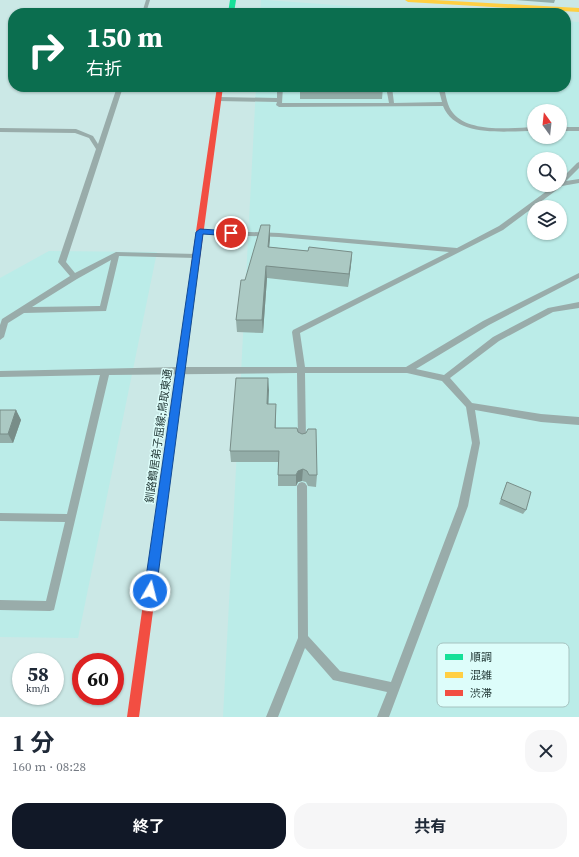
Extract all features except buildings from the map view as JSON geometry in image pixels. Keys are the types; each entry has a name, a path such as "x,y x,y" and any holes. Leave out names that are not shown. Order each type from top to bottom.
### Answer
{"main road":[{"path":"408,0 547,8"},
{"name":"釧路鶴居弟子屈線;鳥取東通","path":"133,717 219,92"}],"lane":[{"path":"74,277 62,262 118,92"},
{"path":"280,92 279,105 446,104"},
{"path":"390,92 392,105"},
{"path":"442,92 451,114 460,122 473,127 486,129 527,129"},
{"path":"218,100 280,100"},
{"path":"567,129 579,129"},
{"path":"0,130 76,131 91,137 99,149"},
{"path":"567,177 579,164"},
{"path":"567,183 579,181"},
{"path":"302,440 301,370 296,332 501,228 549,192"},
{"path":"200,232 279,235 458,250"},
{"path":"22,310 103,309 116,254"},
{"path":"0,337 5,321 74,277 116,254 196,256"},
{"path":"407,370 486,323 579,275"},
{"path":"445,378 496,339 551,310 579,305"},
{"path":"0,374 105,373 180,370 407,370 445,378 470,406 476,443 462,506 383,717"},
{"path":"0,605 50,606 105,373"},
{"path":"470,406 541,418 579,421"},
{"path":"272,717 303,638 302,486"},
{"path":"0,517 70,518"},
{"path":"303,638 338,676 394,688"}],"shaded area":[{"path":"261,0 265,0 378,8 260,8"},
{"path":"571,21 579,22 579,717 223,717 256,92 571,92"},
{"path":"49,251 157,252 78,638 0,637 0,278"}],"traffic: fast":[{"path":"232,8 233,0"}],"traffic: slow":[{"path":"408,0 545,8"},
{"path":"571,10 579,10"},
{"path":"163,498 195,266"}],"traffic: jam":[{"path":"195,266 219,92"},
{"path":"133,717 163,498"}],"route":[{"path":"150,591 200,232 231,233"}]}
